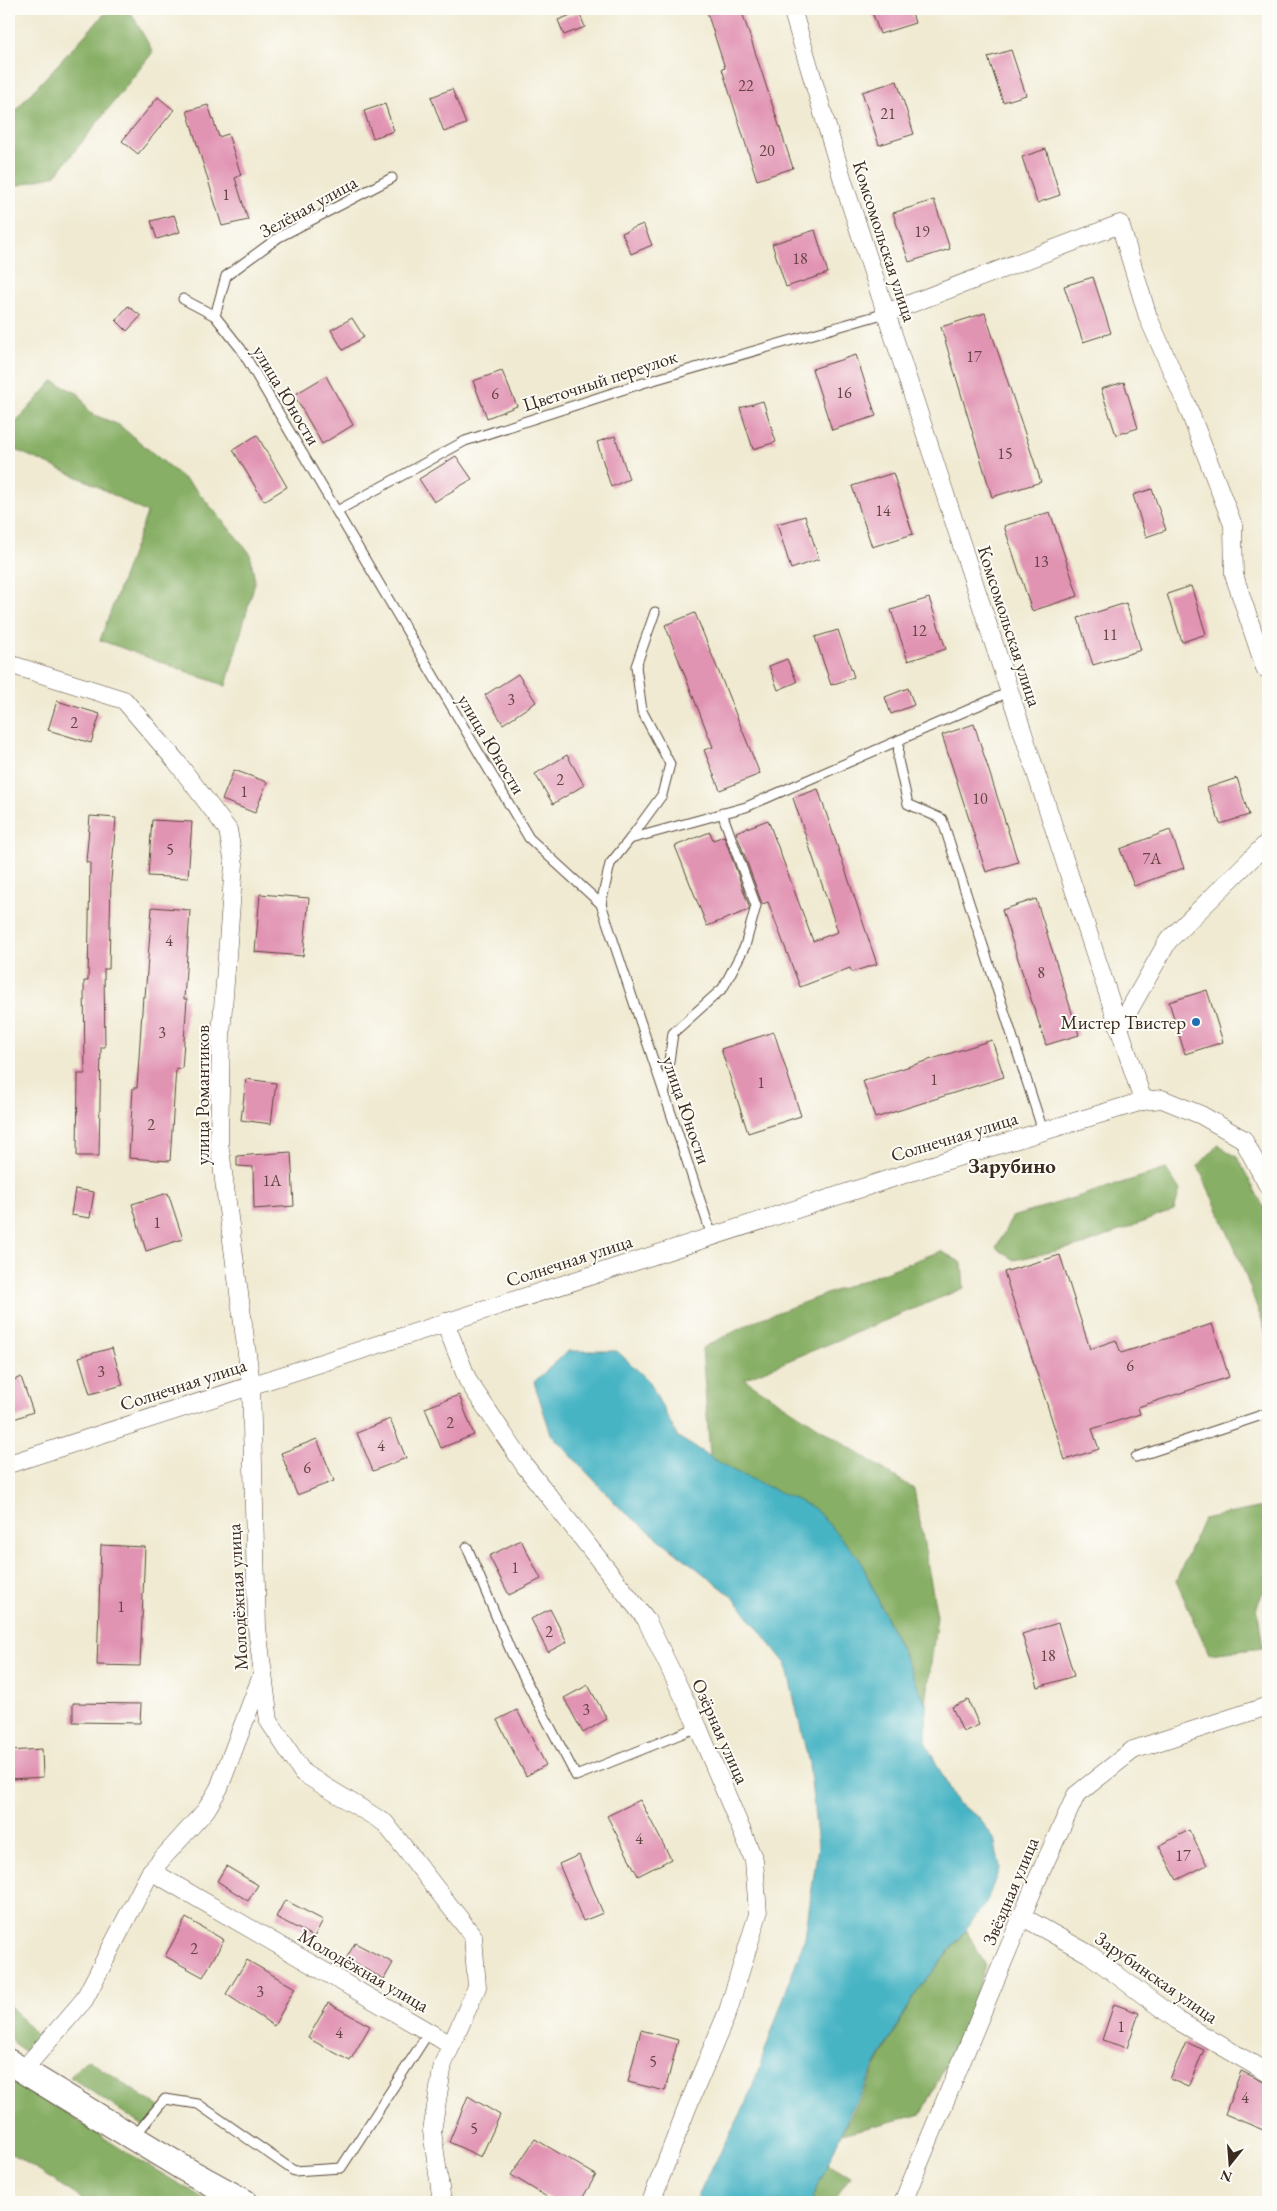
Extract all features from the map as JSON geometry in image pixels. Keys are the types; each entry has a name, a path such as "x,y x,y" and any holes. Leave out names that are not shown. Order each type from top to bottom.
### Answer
{"main road":[{"path":"16,2066 134,2138 245,2202"}],"street":[{"name":"Комсомольская улица","path":"792,9 844,184 1143,1101"},
{"path":"886,313 1120,224 1148,317 1187,405 1233,525 1234,575 1265,668"},
{"name":"улица Романтиков","path":"9,664 124,700 176,761 228,830 234,864 221,1034 219,1142 251,1384"},
{"path":"1119,1028 1168,941 1268,842"},
{"path":"1143,1101 1162,1099 1201,1115 1243,1139 1262,1162 1268,1186"},
{"name":"Солнечная улица","path":"9,1464 712,1236 1143,1101"},
{"name":"Озёрная улица","path":"445,1322 468,1381 525,1466 646,1619 698,1727 754,1860 758,1914 728,2011 687,2108 651,2202"},
{"name":"Молодёжная улица","path":"251,1384 257,1628 269,1721 303,1774 384,1823 473,1936 476,1986 443,2064 432,2131 442,2202"},
{"path":"16,2066 84,2000 151,1871 206,1810 219,1788 263,1674"},
{"name":"Звёздная улица","path":"903,2202 1022,1916 1076,1795 1133,1750 1268,1706"},
{"name":"Молодёжная улица","path":"151,1871 451,2045"},
{"name":"Зарубинская улица","path":"1022,1916 1090,1954 1177,2020 1268,2074"}],"lane":[{"name":"Зелёная улица","path":"215,316 226,276 279,237 392,178"},
{"name":"улица Юности","path":"183,299 215,316 241,349 529,838 601,904 712,1236"},
{"name":"Цветочный переулок","path":"337,511 465,441 643,383 886,313"},
{"path":"601,904 610,864 662,795 670,764 642,711 636,666 655,612"},
{"path":"630,839 746,807 1009,692"},
{"path":"900,740 898,760 908,804 942,819 1043,1131"},
{"path":"664,1093 673,1033 723,988 745,946 756,906 722,813"},
{"path":"1136,1458 1268,1413"},
{"path":"467,1547 512,1654 576,1776 698,1727"},
{"path":"134,2138 165,2099 198,2104 294,2171 341,2168 429,2032"}],"green space":[{"path":"109,9 129,9 153,52 56,175 9,188 9,117"},
{"path":"53,381 79,394 90,413 119,425 194,487 250,553 255,582 226,686 100,640 147,513 89,482 9,447 9,430"},
{"path":"1218,1145 1237,1157 1268,1215 1268,1338 1240,1260 1198,1166"},
{"path":"1166,1169 1180,1190 1174,1210 1083,1245 1014,1260 996,1248 1012,1217"},
{"path":"941,1251 962,1263 964,1288 744,1379 914,1489 937,1616 926,1704 859,1558 710,1456 702,1348 757,1320"},
{"path":"1268,1506 1268,1581 1257,1606 1263,1648 1209,1654 1176,1581 1203,1519"},
{"path":"966,1930 986,1966 966,2023 922,2114 841,2134 913,1997"},
{"path":"9,2005 48,2047 26,2053 9,2038"},
{"path":"87,2059 162,2109 145,2127 70,2077"},
{"path":"9,2076 132,2156 210,2202 87,2202 9,2152"},
{"path":"828,2163 850,2176 834,2202 811,2202"}],"water":[{"path":"568,1351 617,1351 648,1380 678,1437 732,1470 814,1508 859,1558 926,1704 926,1744 957,1803 980,1818 994,1839 1000,1867 986,1903 913,1997 850,2113 811,2202 694,2202 747,2102 805,1937 818,1846 809,1764 786,1664 733,1597 621,1509 551,1434 534,1382"}],"building":[{"path":"706,9 741,9 793,168 757,180 722,69 725,68"},
{"path":"871,9 911,9 915,23 880,34"},
{"path":"579,12 585,27 564,35 558,20"},
{"path":"1011,50 1026,95 1003,102 988,57"},
{"path":"897,81 914,134 879,145 862,92"},
{"path":"452,89 466,124 444,132 431,97"},
{"path":"158,97 174,110 138,154 122,141"},
{"path":"385,104 394,131 373,138 364,111"},
{"path":"208,105 219,137 228,134 241,175 235,178 248,220 222,226 187,111"},
{"path":"1046,149 1060,195 1037,203 1022,157"},
{"path":"934,200 950,249 909,262 893,213"},
{"path":"174,215 180,232 157,239 151,221"},
{"path":"643,224 652,245 631,254 622,233"},
{"path":"815,230 828,273 786,287 772,244"},
{"path":"1093,277 1111,333 1083,342 1064,286"},
{"path":"128,306 141,316 127,331 116,320"},
{"path":"985,313 1041,482 992,497 941,327"},
{"path":"352,318 364,337 343,350 331,330"},
{"path":"856,355 876,416 832,430 812,369"},
{"path":"502,371 517,406 487,418 473,381"},
{"path":"326,376 353,425 322,444 294,395"},
{"path":"1124,382 1138,428 1116,435 1101,389"},
{"path":"763,401 776,442 753,449 740,408"},
{"path":"257,435 287,487 264,501 233,450"},
{"path":"615,436 629,479 611,487 597,442"},
{"path":"456,456 472,479 434,502 419,479"},
{"path":"893,473 913,534 872,547 852,486"},
{"path":"1152,489 1166,530 1146,537 1133,495"},
{"path":"1050,512 1078,596 1032,611 1004,526"},
{"path":"805,516 819,559 791,569 777,524"},
{"path":"1191,586 1206,634 1182,642 1167,594"},
{"path":"929,598 946,649 908,661 891,610"},
{"path":"1126,603 1141,650 1093,665 1078,618"},
{"path":"695,613 760,774 720,790 704,750 713,747 665,625"},
{"path":"838,630 854,677 831,685 815,637"},
{"path":"787,659 797,682 778,690 769,666"},
{"path":"518,674 536,702 503,724 485,695"},
{"path":"908,688 914,705 891,714 885,697"},
{"path":"57,701 100,714 91,743 48,730"},
{"path":"974,724 1018,862 986,872 942,735"},
{"path":"567,755 584,785 553,804 535,774"},
{"path":"234,770 267,782 255,813 222,800"},
{"path":"1237,778 1249,815 1220,824 1207,788"},
{"path":"818,789 877,964 852,972 850,968 800,987 768,902 762,904 736,832 768,820 813,941 838,932 793,798"},
{"path":"90,816 116,818 111,880 109,969 104,969 105,1047 101,1047 99,1156 77,1156 78,1074 85,1074 84,981 88,981 90,863 86,862"},
{"path":"152,820 192,822 188,878 148,876"},
{"path":"1170,830 1184,868 1134,886 1120,849"},
{"path":"710,832 713,840 724,836 749,910 707,926 675,846"},
{"path":"260,894 309,898 303,956 255,952"},
{"path":"1036,899 1079,1035 1046,1045 1002,910"},
{"path":"152,907 190,910 184,999 187,999 182,1069 176,1068 170,1161 129,1158 133,1088 137,1088 143,996 145,997"},
{"name":"Мистер Твистер","path":"1207,990 1223,1042 1185,1054 1169,1002"},
{"path":"774,1032 801,1116 748,1133 721,1049"},
{"path":"992,1040 1004,1077 875,1118 863,1081"},
{"path":"246,1079 276,1083 271,1124 241,1120"},
{"path":"291,1152 294,1206 254,1209 253,1167 237,1166 237,1156"},
{"path":"75,1189 94,1192 90,1218 71,1215"},
{"path":"168,1193 183,1239 146,1251 132,1204"},
{"path":"1060,1255 1090,1349 1116,1340 1121,1353 1212,1324 1229,1377 1138,1407 1140,1414 1092,1429 1099,1449 1065,1460 1004,1272"},
{"path":"112,1348 123,1385 90,1394 79,1357"},
{"path":"21,1377 33,1412 9,1421 9,1382"},
{"path":"459,1395 474,1435 441,1448 425,1408"},
{"path":"390,1419 406,1458 373,1471 357,1433"},
{"path":"317,1439 334,1481 297,1495 281,1453"},
{"path":"521,1540 541,1579 509,1595 489,1556"},
{"path":"101,1545 145,1547 140,1666 97,1665"},
{"path":"550,1609 567,1642 548,1652 531,1619"},
{"path":"1058,1623 1074,1676 1038,1687 1022,1634"},
{"path":"588,1685 607,1719 583,1733 564,1698"},
{"path":"968,1700 979,1725 963,1732 952,1707"},
{"path":"73,1703 141,1704 140,1723 73,1722"},
{"path":"517,1710 546,1765 526,1776 497,1720"},
{"path":"42,1749 43,1777 10,1779 9,1751"},
{"path":"640,1800 671,1859 638,1876 607,1816"},
{"path":"1189,1830 1207,1865 1177,1880 1159,1846"},
{"path":"579,1855 603,1913 583,1921 559,1864"},
{"path":"226,1866 258,1885 248,1901 217,1881"},
{"path":"285,1900 323,1920 314,1937 276,1917"},
{"path":"186,1918 224,1940 203,1977 165,1956"},
{"path":"355,1943 393,1963 384,1979 346,1959"},
{"path":"247,1960 295,1988 274,2026 226,1994"},
{"path":"328,2003 370,2026 350,2061 308,2038"},
{"path":"1114,2004 1139,2013 1127,2048 1102,2040"},
{"path":"641,2030 678,2040 665,2091 628,2082"},
{"path":"1186,2042 1204,2050 1188,2087 1170,2079"},
{"path":"1241,2071 1268,2084 1268,2132 1225,2114"},
{"path":"468,2096 500,2115 481,2157 449,2142"},
{"path":"535,2139 596,2175 580,2202 555,2202 511,2175"}],"place":[{"name":"Мистер Твистер","path":"1196,1022"}],"district":[{"name":"Зарубино","path":"1012,1166"}]}
